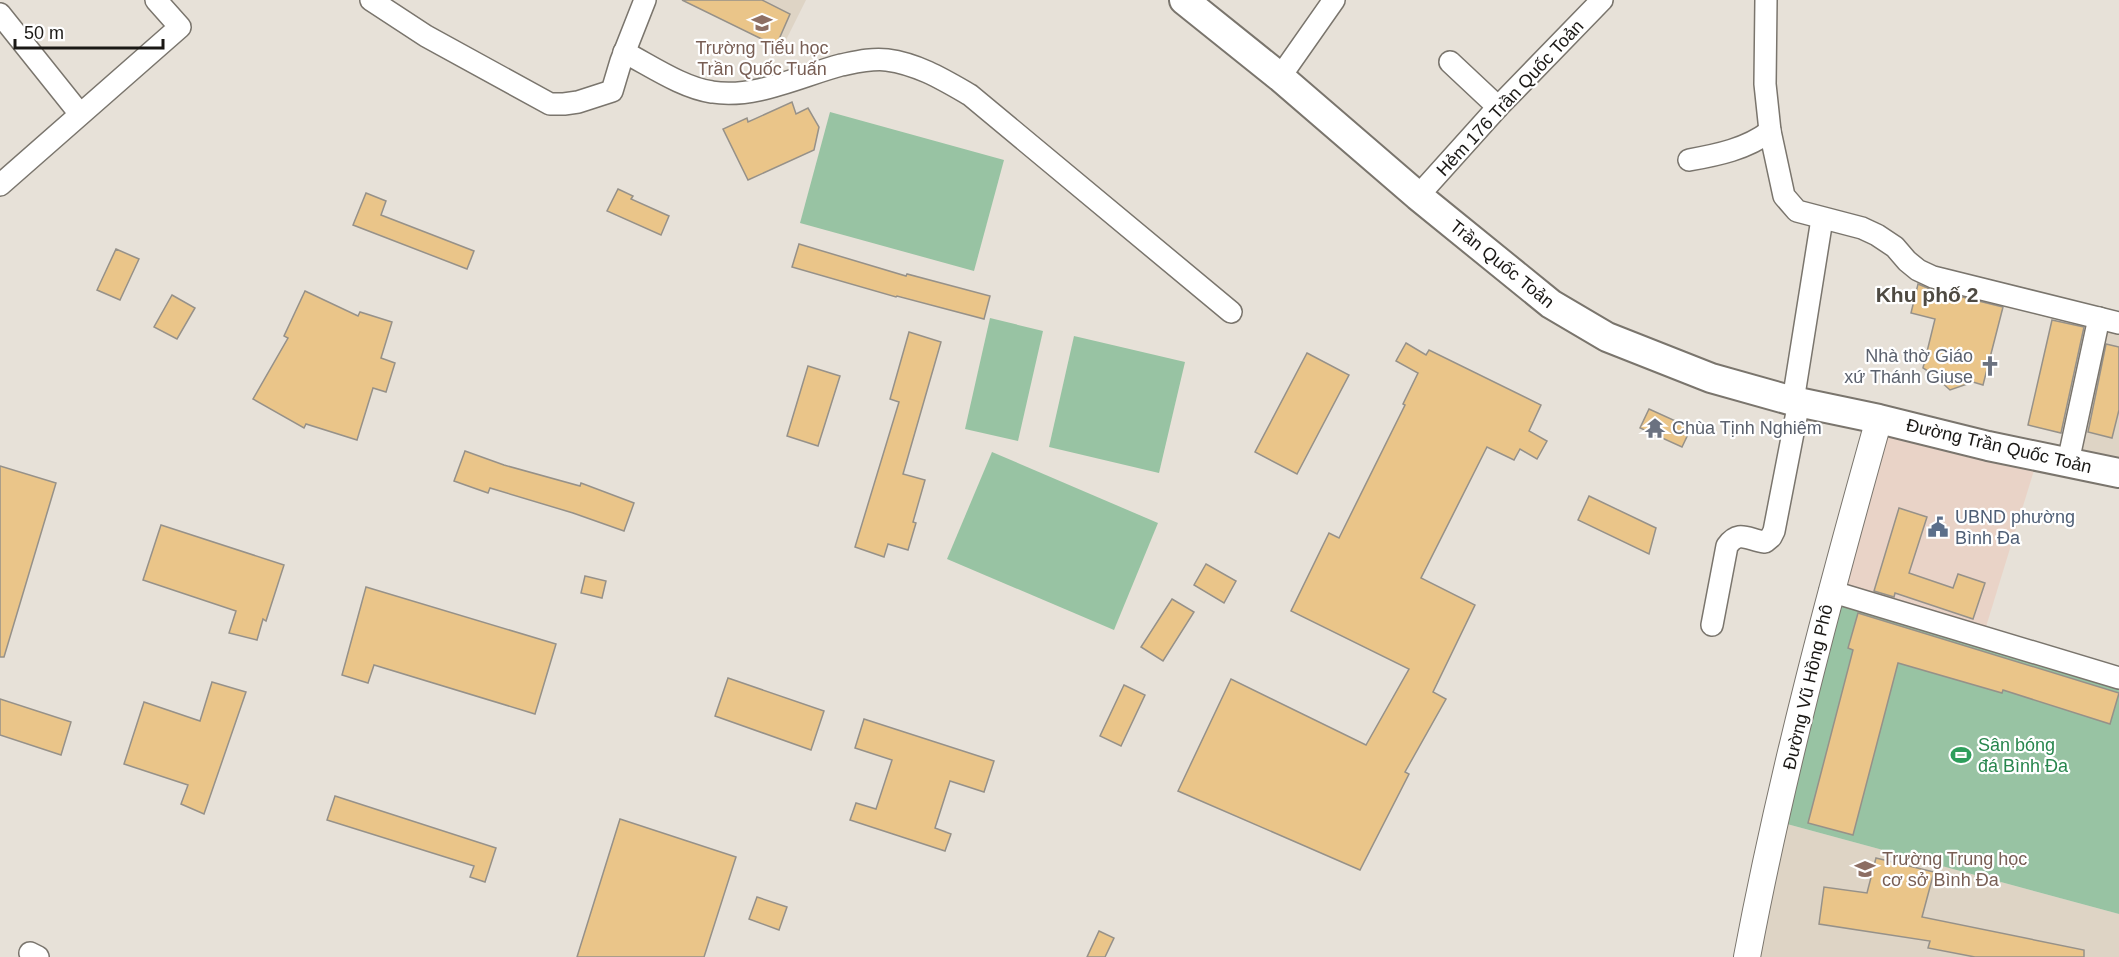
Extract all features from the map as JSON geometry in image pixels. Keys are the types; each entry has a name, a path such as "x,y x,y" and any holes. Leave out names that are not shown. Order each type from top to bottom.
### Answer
{"main road":[{"name":"Trần Quốc Toản","path":"1184,0 1280,77 1418,196 1551,304 1607,337 1711,378 1796,402 1879,419"},
{"name":"Đường Trần Quốc Toản","path":"1879,419 1988,446 2119,473"}],"street":[{"path":"0,185 180,27 156,0"},
{"path":"371,0 426,36 550,104 578,102 612,91 624,52 645,0"},
{"path":"1280,77 1334,0"},
{"name":"Hẻm 176 Trần Quốc Toản","path":"1418,196 1498,107 1602,0"},
{"path":"1766,0 1765,84 1770,131 1784,196 1797,212 1862,228 1877,235 1895,247 1918,270 1933,277 2109,321 2068,462"},
{"path":"0,14 80,114"},
{"path":"624,52 697,89 714,93 737,93 775,86 859,61 886,59 924,69 970,95 1231,312"},
{"path":"1450,62 1498,107"},
{"path":"1689,160 1752,144 1770,131"},
{"path":"1712,625 1727,546 1733,538 1740,536 1765,542 1774,531 1796,402 1822,219"},
{"name":"Đường Vũ Hồng Phô","path":"1747,957 1777,816 1830,591 1879,419"},
{"path":"1830,591 2119,678"}],"shaded area":[{"name":"Trường Tiểu học Trần Quốc Tuấn","path":"682,0 806,0 782,48"},
{"path":"2105,327 2119,331 2119,461 2077,453"},
{"name":"UBND phường Bình Đa","path":"1887,433 2035,467 1985,630 1842,587"},
{"name":"Trường Trung học cơ sở Bình Đa","path":"1787,824 2119,914 2119,957 1760,957"}],"green space":[{"path":"830,112 1004,160 974,271 800,223"},
{"path":"990,318 1043,331 1018,441 965,429"},
{"path":"1074,336 1185,362 1159,473 1049,447"},
{"path":"992,452 1158,523 1114,630 947,559"},
{"name":"Sân bóng đá Bình Đa","path":"1840,602 2119,685 2119,914 1787,824"}],"building":[{"name":"Trường Tiểu học Trần Quốc Tuấn","path":"682,0 762,0 790,14 776,46"},
{"path":"792,102 796,114 808,108 819,127 814,150 748,180 723,129 747,118 748,122"},
{"path":"618,189 633,196 631,199 669,216 661,235 607,211"},
{"path":"366,193 386,201 381,215 474,251 467,269 353,225"},
{"path":"799,244 906,276 907,274 990,296 984,319 792,267"},
{"path":"116,249 139,259 120,300 97,290"},
{"path":"1918,284 2003,307 1983,385 1973,382 1950,390 1923,368 1935,319 1911,313"},
{"path":"305,291 358,316 360,312 392,322 381,358 395,363 386,392 373,388 357,440 306,424 304,428 253,399 288,338 284,336"},
{"path":"172,295 195,308 177,339 154,327"},
{"path":"2052,320 2084,327 2061,433 2028,425"},
{"path":"909,332 941,342 903,474 925,480 913,522 916,523 908,550 888,544 884,557 855,547 899,402 890,399"},
{"path":"1406,343 1426,355 1429,350 1541,405 1529,431 1547,441 1537,459 1520,449 1514,460 1487,447 1421,578 1475,605 1433,692 1446,699 1405,772 1409,774 1360,870 1178,791 1231,679 1366,745 1409,669 1291,611 1329,533 1339,538 1405,405 1403,404 1418,373 1396,361"},
{"path":"2106,344 2119,347 2119,410 2112,438 2088,432"},
{"path":"1307,353 1349,375 1297,474 1255,452"},
{"path":"808,366 840,376 818,446 787,436"},
{"path":"1649,409 1691,428 1682,447 1640,428"},
{"path":"465,451 504,465 580,486 581,483 634,503 624,531 490,488 488,493 454,481"},
{"path":"0,466 56,483 4,657 0,657"},
{"path":"1589,496 1656,528 1649,554 1578,520"},
{"path":"1899,508 1927,517 1909,573 1953,588 1958,574 1985,583 1973,619 1895,593 1894,597 1874,591"},
{"path":"161,525 284,565 266,621 263,619 257,640 229,633 236,611 143,580"},
{"path":"1206,564 1236,581 1224,603 1194,585"},
{"path":"585,576 606,581 602,598 581,593"},
{"path":"366,587 556,644 535,714 374,665 368,683 342,675"},
{"path":"1172,599 1194,612 1163,661 1141,647"},
{"path":"1858,613 2119,693 2110,724 2003,690 2002,693 1898,663 1853,835 1808,823 1853,650 1848,648"},
{"path":"728,678 824,711 811,750 715,716"},
{"path":"212,682 246,692 204,814 181,804 188,785 124,764 144,702 200,721"},
{"path":"1124,685 1145,695 1121,746 1100,736"},
{"path":"0,699 71,722 61,755 0,735"},
{"path":"864,719 994,761 984,792 950,781 935,828 951,834 945,851 850,820 856,803 876,809 892,760 855,748"},
{"path":"335,796 496,848 485,882 470,877 474,866 327,820"},
{"path":"620,819 736,857 704,957 577,957"},
{"path":"1876,858 1934,872 1922,917 2084,950 2084,957 1975,957 1928,948 1930,941 1819,924 1824,887 1867,893"},
{"path":"757,897 787,907 779,930 749,919"},
{"path":"1099,931 1114,938 1105,957 1087,957"}],"place":[{"name":"Trường Tiểu học Trần Quốc Tuấn","path":"762,23"},
{"name":"Nhà thờ Giáo xứ Thánh Giuse","path":"1990,366"},
{"name":"Chùa Tịnh Nghiêm","path":"1655,428"},
{"name":"UBND phường Bình Đa","path":"1938,527"},
{"name":"Sân bóng đá Bình Đa","path":"1961,755"},
{"name":"Trường Trung học cơ sở Bình Đa","path":"1865,869"}],"district":[{"name":"Khu phố 2","path":"1927,295"}]}
